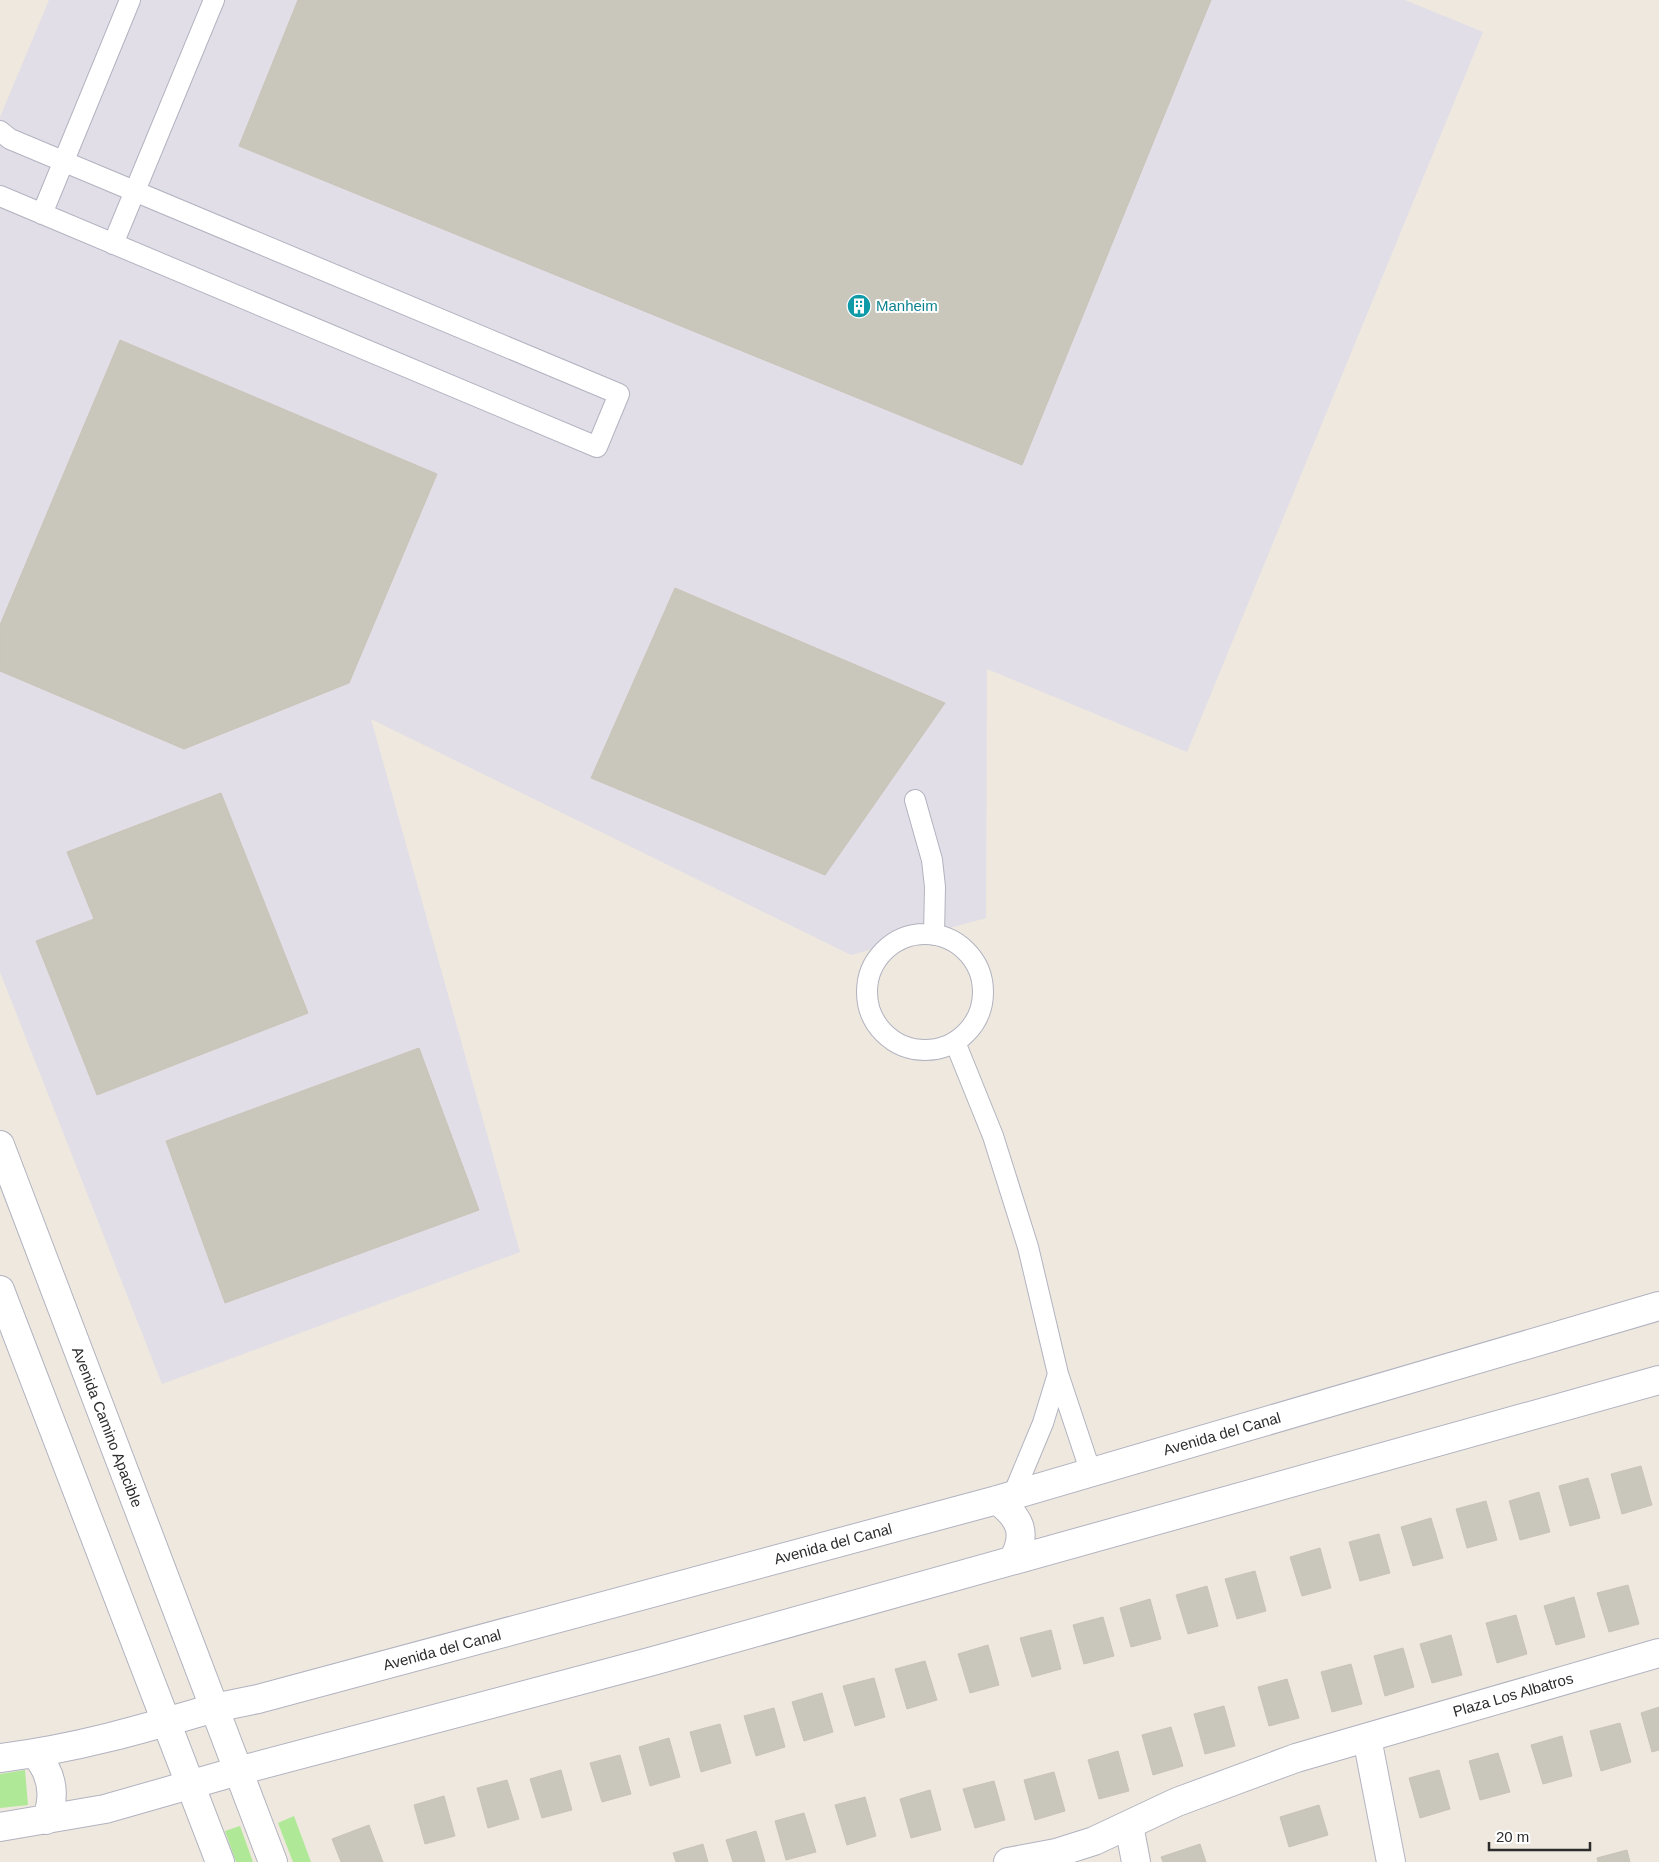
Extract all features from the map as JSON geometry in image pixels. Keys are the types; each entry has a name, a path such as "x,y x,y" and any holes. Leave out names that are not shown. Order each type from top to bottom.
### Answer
{"street":[{"name":"Avenida Camino Apacible","path":"0,1145 273,1862"},
{"path":"0,1290 220,1862"},
{"name":"Avenida del Canal","path":"0,1758 35,1754 108,1739 214,1708 267,1697 1005,1498 1659,1306"},
{"path":"0,1827 106,1809 238,1771 653,1661 1014,1558 1659,1380"},
{"path":"1005,1498 1020,1526 1022,1537 1014,1558"},
{"name":"Plaza Los Albatros","path":"1008,1862 1056,1853 1094,1841 1226,1782 1296,1758 1659,1653"},
{"path":"1367,1738 1390,1862"},
{"path":"35,1754 43,1762 52,1784 51,1809 46,1820"},
{"path":"1129,1825 1136,1862"}],"lane":[{"path":"42,214 130,0"},
{"path":"113,244 214,0"},
{"path":"0,131 10,139 63,162 618,394 597,447 0,196"},
{"path":"915,800 932,860 934,935"},
{"path":"918,935 934,935 949,939 973,959 980,974 983,989 982,1004 977,1019 968,1032 956,1042 941,1048 925,1050 909,1048 895,1041 883,1031 874,1018 868,1003 867,987 871,972 878,958 889,946 903,939 918,935"},
{"path":"956,1042 993,1136 1025,1238 1058,1374 1091,1473"},
{"path":"1005,1498 1043,1423 1058,1374"}],"shaded area":[{"path":"49,0 1405,0 1483,32 1187,752 987,669 986,918 851,955 371,719 520,1252 162,1384 0,972 0,117"}],"green space":[{"path":"25,1770 28,1805 0,1808 0,1774"},
{"path":"294,1816 311,1862 293,1862 278,1823"},
{"path":"240,1826 253,1862 236,1862 225,1831"}],"building":[{"name":"Manheim","path":"298,0 1211,0 1022,465 239,146"},
{"path":"120,340 437,474 349,683 184,749 0,671 0,625"},
{"path":"675,588 945,703 825,875 591,778"},
{"path":"221,793 308,1013 97,1095 36,941 94,919 67,852"},
{"path":"419,1048 479,1210 225,1303 166,1141"},
{"path":"1641,1466 1652,1505 1622,1514 1611,1474"},
{"path":"1588,1478 1600,1518 1570,1526 1559,1486"},
{"path":"1539,1492 1550,1532 1520,1540 1509,1501"},
{"path":"1486,1501 1497,1540 1467,1548 1456,1509"},
{"path":"1431,1518 1443,1558 1413,1566 1401,1527"},
{"path":"1379,1534 1390,1573 1360,1581 1349,1542"},
{"path":"1320,1548 1331,1588 1302,1596 1290,1557"},
{"path":"1255,1571 1266,1611 1237,1619 1225,1579"},
{"path":"1628,1585 1639,1624 1609,1632 1597,1593"},
{"path":"1207,1586 1218,1626 1188,1634 1176,1595"},
{"path":"1574,1597 1585,1637 1556,1645 1544,1606"},
{"path":"1150,1599 1161,1639 1131,1647 1120,1608"},
{"path":"1516,1615 1527,1654 1497,1663 1486,1623"},
{"path":"1103,1617 1114,1656 1084,1664 1073,1625"},
{"path":"1051,1630 1061,1669 1032,1677 1020,1638"},
{"path":"1451,1635 1462,1675 1432,1683 1420,1644"},
{"path":"988,1645 999,1685 970,1693 958,1654"},
{"path":"1403,1648 1414,1687 1385,1696 1374,1656"},
{"path":"925,1661 937,1700 907,1709 895,1669"},
{"path":"1351,1664 1362,1704 1332,1712 1321,1672"},
{"path":"874,1678 885,1717 855,1726 843,1686"},
{"path":"1287,1679 1299,1718 1269,1726 1258,1687"},
{"path":"822,1693 833,1732 804,1741 792,1702"},
{"path":"1224,1706 1235,1746 1205,1754 1194,1714"},
{"path":"1659,1707 1659,1750 1652,1752 1641,1713"},
{"path":"774,1708 785,1747 756,1756 744,1716"},
{"path":"1620,1723 1631,1762 1601,1771 1590,1731"},
{"path":"720,1724 731,1763 701,1772 690,1732"},
{"path":"1171,1727 1183,1766 1153,1775 1142,1735"},
{"path":"1562,1736 1572,1776 1543,1784 1531,1745"},
{"path":"669,1738 680,1777 650,1786 639,1747"},
{"path":"1118,1751 1129,1791 1099,1799 1088,1760"},
{"path":"1498,1753 1510,1792 1480,1800 1469,1761"},
{"path":"620,1755 631,1794 602,1802 590,1763"},
{"path":"561,1770 572,1810 542,1818 530,1779"},
{"path":"1439,1770 1450,1809 1420,1818 1409,1778"},
{"path":"1054,1772 1065,1811 1035,1820 1024,1780"},
{"path":"507,1780 519,1819 488,1828 477,1788"},
{"path":"994,1781 1005,1820 975,1828 963,1789"},
{"path":"930,1790 941,1830 911,1838 900,1799"},
{"path":"444,1796 455,1836 425,1844 414,1805"},
{"path":"865,1797 876,1836 847,1845 835,1805"},
{"path":"1319,1805 1328,1835 1289,1847 1280,1817"},
{"path":"804,1813 816,1852 786,1860 775,1821"},
{"path":"369,1825 383,1862 341,1862 332,1839"},
{"path":"756,1831 765,1862 733,1862 726,1840"},
{"path":"703,1844 708,1862 676,1862 673,1853"},
{"path":"1200,1844 1206,1862 1163,1862 1161,1857"},
{"path":"1627,1850 1630,1862 1598,1862 1597,1858"}],"place":[{"name":"Manheim","path":"859,306"}]}
